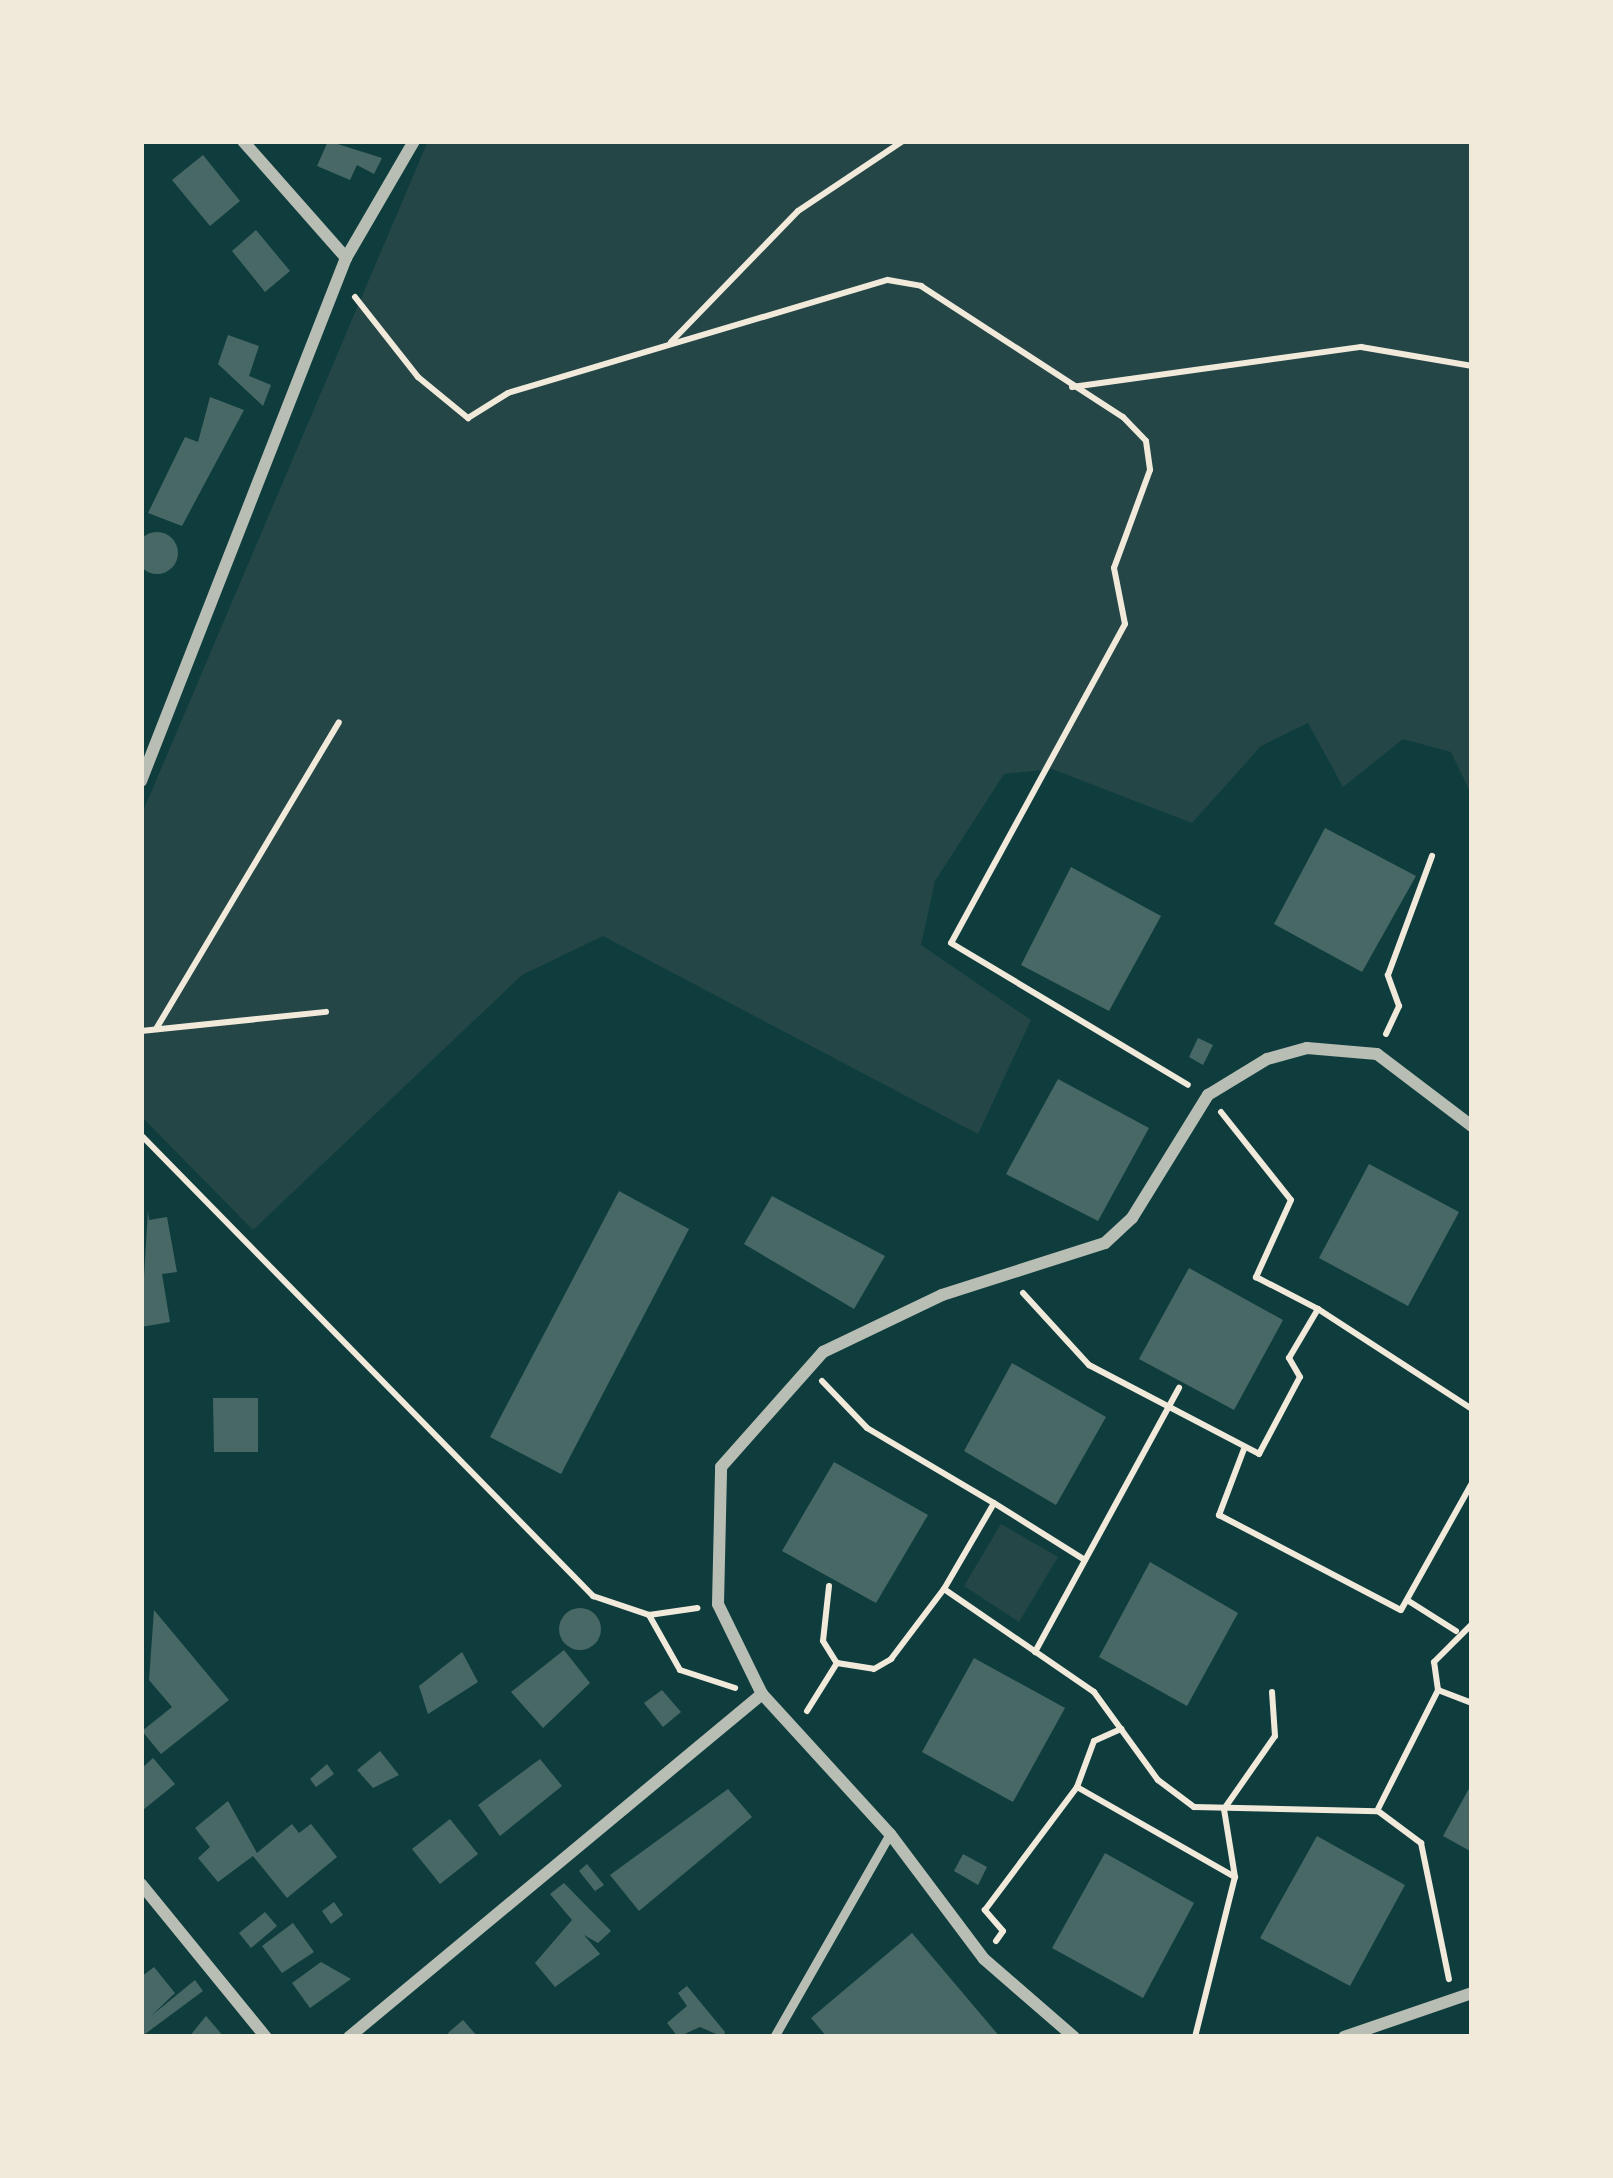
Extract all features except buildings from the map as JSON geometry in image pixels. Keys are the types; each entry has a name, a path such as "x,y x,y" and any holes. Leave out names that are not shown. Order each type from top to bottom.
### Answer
{"street":[{"path":"243,141 346,258"},
{"path":"141,781 346,258 414,141"},
{"path":"1074,2037 984,1959 890,1834 762,1694 718,1604 721,1467 807,1365 942,1295 1066,1262 1132,1218 1208,1095 1307,1048 1377,1054 1472,1126"},
{"path":"349,2037 762,1694"},
{"path":"141,1884 266,2037"},
{"path":"1344,2037 1472,1994"}],"lane":[{"path":"774,2037 890,1834"}],"path":[{"path":"668,344 798,211 903,141"},
{"path":"340,274 418,377 468,418 508,393 888,280 961,309 1146,442 1150,470 1114,568 1125,624 951,943 1045,1009 1208,1095 1291,1200 1256,1277 1318,1309 1472,1408"},
{"path":"1070,387 1361,347 1472,366"},
{"path":"157,1030 338,722"},
{"path":"1377,1054 1399,1006 1388,975 1432,856"},
{"path":"141,1031 326,1012"},
{"path":"141,1135 593,1596 649,1615 718,1604"},
{"path":"1008,1277 1089,1365 1166,1411 1259,1454 1300,1377 1289,1358 1318,1309"},
{"path":"807,1365 867,1428 1085,1559"},
{"path":"1035,1652 1179,1388"},
{"path":"1245,1448 1220,1515 1401,1610 1472,1483"},
{"path":"829,1586 823,1641 837,1664 874,1670 891,1659 944,1589 994,1503"},
{"path":"944,1589 1094,1691 1158,1780 1194,1807 1378,1810 1421,1843 1458,1999"},
{"path":"1407,1600 1456,1631"},
{"path":"649,1615 680,1670 762,1694"},
{"path":"1378,1810 1438,1690 1434,1662 1456,1631 1472,1624"},
{"path":"794,1730 837,1664"},
{"path":"1438,1690 1472,1703"},
{"path":"1195,2037 1235,1876 1224,1809 1275,1736 1272,1692"},
{"path":"984,1959 1003,1930 985,1910 1077,1787 1094,1741 1121,1729"},
{"path":"1077,1787 1235,1876"}],"shaded area":[{"path":"428,141 1472,141 1472,796 1451,752 1403,739 1343,787 1308,723 1261,746 1192,823 1052,769 1004,774 935,881 921,945 1031,1020 978,1134 603,936 522,975 253,1230 141,1116 141,816"},
{"path":"1001,1524 1058,1557 1019,1622 964,1586"}]}
